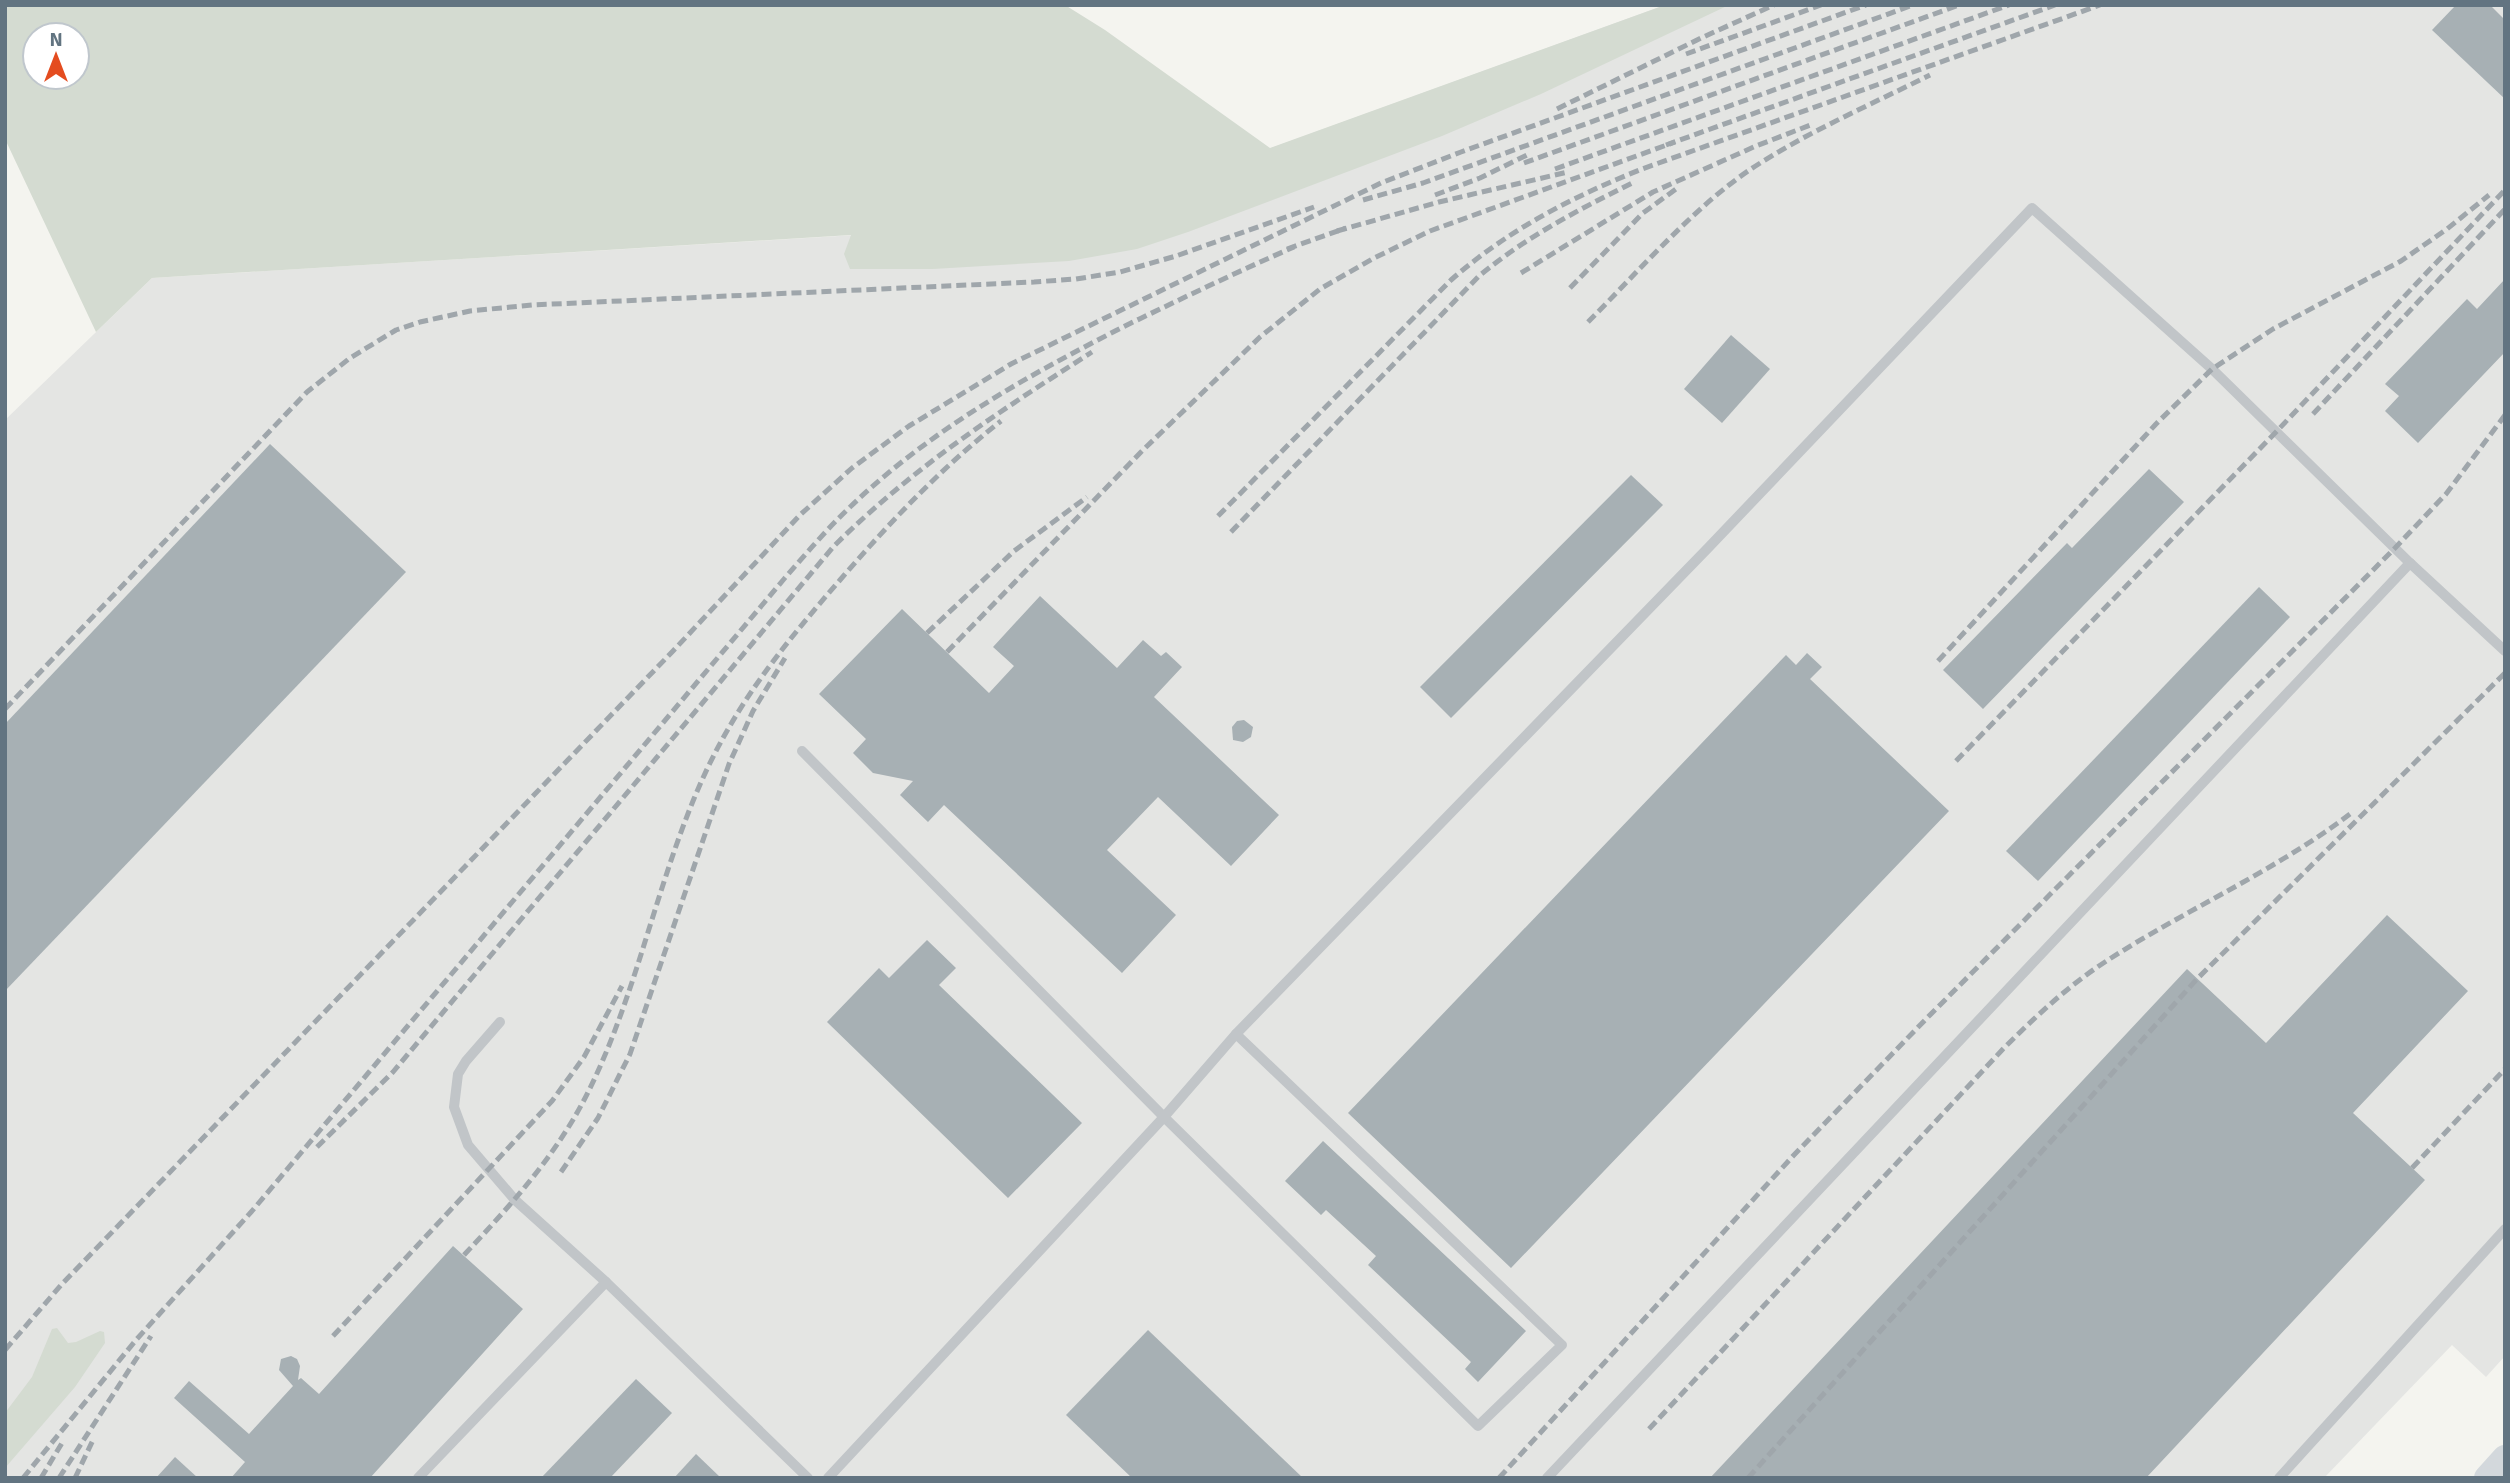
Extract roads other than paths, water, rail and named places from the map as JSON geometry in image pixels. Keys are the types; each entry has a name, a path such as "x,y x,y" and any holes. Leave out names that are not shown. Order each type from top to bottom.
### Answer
{"main road":[{"path":"2487,1478 2505,1458"}],"lane":[{"path":"828,1478 1164,1116 1236,1034 1718,538 2032,208 2213,369 2410,563 2505,651"},
{"path":"1547,1478 2410,563"},
{"path":"802,751 1164,1116 1478,1426 1562,1345 1236,1034"},
{"path":"500,1022 458,1074 454,1107 463,1135 475,1155 515,1200 606,1282 808,1478"},
{"path":"2279,1478 2505,1229"},
{"path":"418,1478 606,1282"}],"railway":[{"path":"1557,109 1774,5"},
{"path":"1686,54 1821,5"},
{"path":"5,1350 62,1284 673,651 800,515 852,468 909,426 1011,364 1381,183 1866,5"},
{"path":"1363,200 1423,183 1913,5"},
{"path":"1524,163 1959,5"},
{"path":"1555,169 2009,5"},
{"path":"1666,145 2055,5"},
{"path":"1218,516 1451,280 1495,246 1542,216 1642,169 2100,5"},
{"path":"1588,322 1687,221 1730,184 1816,131 1930,75"},
{"path":"1521,273 1653,192 1813,124"},
{"path":"947,652 1141,452 1260,337 1320,289 1374,258 1430,231 1675,142"},
{"path":"1435,195 1480,178 1531,153"},
{"path":"1337,231 1439,202 1568,172"},
{"path":"1231,532 1479,276 1534,237 1632,183"},
{"path":"1570,288 1643,213 1676,189"},
{"path":"1956,761 2276,432 2505,190"},
{"path":"1938,661 2156,424 2212,369 2273,329 2401,261 2489,195"},
{"path":"5,709 307,392 350,358 396,330 470,311 532,305 1076,279 1120,272 1176,256 1314,207"},
{"path":"2313,414 2505,209"},
{"path":"1287,249 1346,228"},
{"path":"23,1478 136,1340 252,1211 784,579 849,508 913,453 1019,383 1131,323 1294,247"},
{"path":"317,1147 393,1072 834,546 864,517 926,466 990,419 1092,352"},
{"path":"1499,1478 1793,1156 2395,548 2446,494 2505,415"},
{"path":"464,1255 544,1163 583,1102 619,1019 691,806 709,765 737,714 785,646 878,537 937,477 1001,421"},
{"path":"927,633 1014,551 1087,497"},
{"path":"561,1172 598,1118 630,1054 729,764 753,711 785,658"},
{"path":"1748,1478 2197,979 2505,673"},
{"path":"1649,1429 2003,1049 2053,1002 2108,960 2292,854 2350,814"},
{"path":"333,1336 552,1101 584,1057 622,986"},
{"path":"2412,1168 2505,1069"},
{"path":"59,1478 151,1336"},
{"path":"75,1478 93,1440"},
{"path":"41,1478 62,1443"}]}
